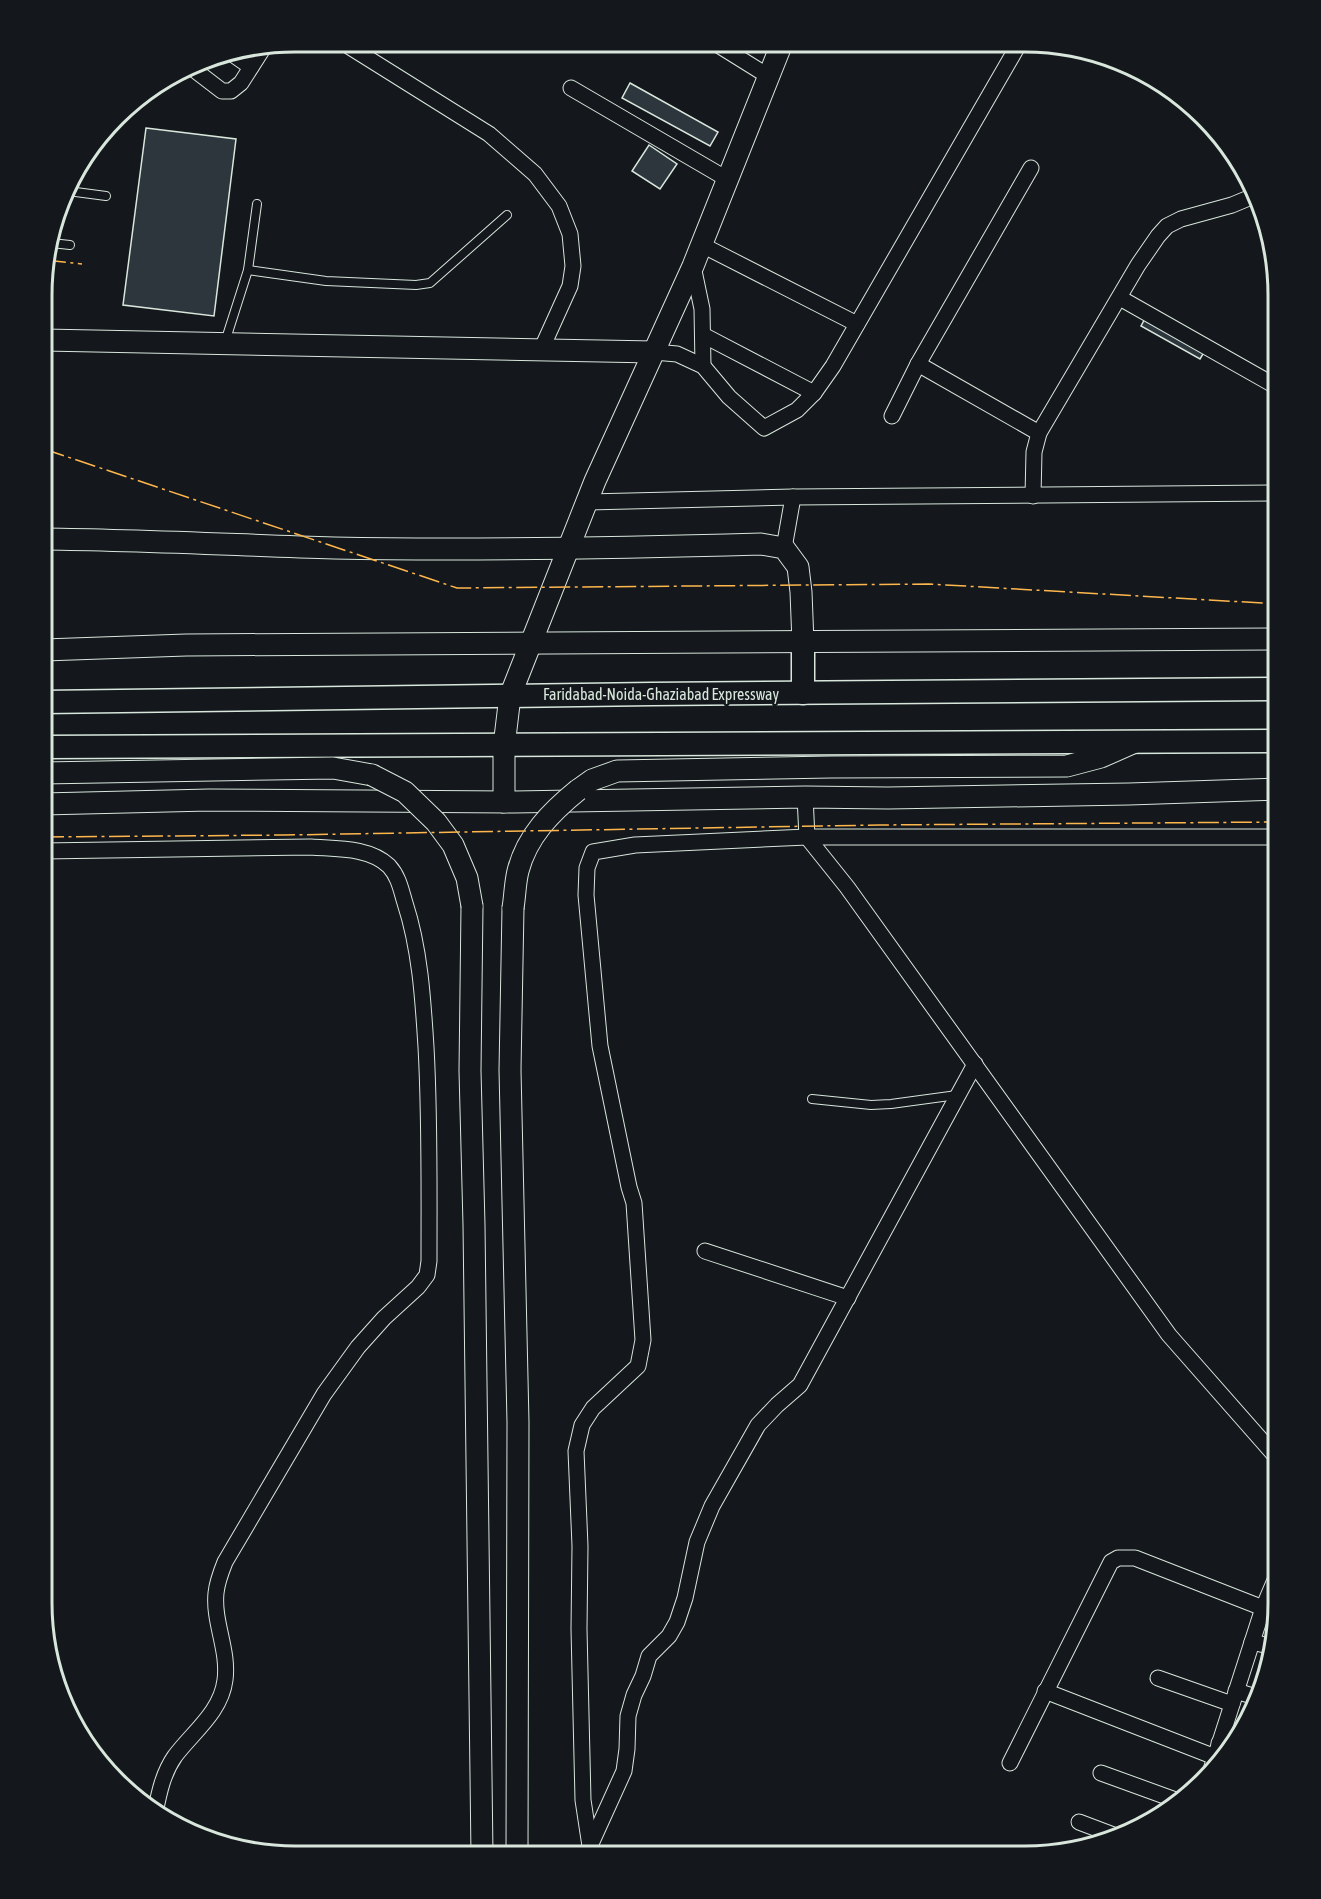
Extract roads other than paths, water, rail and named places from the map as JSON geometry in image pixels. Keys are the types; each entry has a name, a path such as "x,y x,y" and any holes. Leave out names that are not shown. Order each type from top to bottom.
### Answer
{"main road":[{"path":"802,643 803,693"},
{"name":"Faridabad-Noida-Ghaziabad Expressway","path":"52,702 1268,689"},
{"path":"52,747 1268,741"}],"street":[{"path":"358,52 489,134 535,174 559,206 570,234 573,266 570,286 541,350"},
{"path":"729,52 768,76"},
{"path":"504,802 504,746 510,696 604,461 702,245 778,52"},
{"path":"52,340 677,354 703,366 729,397 764,428 797,410 814,393 833,366 1014,52"},
{"path":"199,73 222,91 231,91 241,83 258,56"},
{"path":"240,59 251,67"},
{"path":"571,88 728,179"},
{"path":"892,416 918,364 1031,168"},
{"path":"1033,496 1034,452 1039,433 1138,265 1158,236 1167,226 1181,219 1248,198"},
{"path":"702,245 857,324"},
{"path":"693,266 702,309 703,366"},
{"path":"1120,298 1268,382"},
{"path":"703,335 814,393"},
{"path":"918,364 1039,433"},
{"path":"588,502 793,497 1268,493"},
{"path":"784,548 793,497"},
{"path":"52,539 115,539 335,548 569,549 761,544 784,548 798,567 802,643"},
{"path":"52,650 186,645 1268,639"},
{"path":"517,1846 518,1422 510,1070 513,908 518,870 531,840 544,821 571,795 592,780 617,771 1067,766 1101,757 1135,742"},
{"path":"52,773 333,768 372,775 405,792 436,822 453,845 467,878 472,906 470,1071 482,1846"},
{"path":"52,804 209,800 504,802 571,795 888,798 1268,789"},
{"path":"805,796 807,837 847,887 1169,1335 1268,1448"},
{"path":"588,1846 583,1800 579,1629 580,1546 576,1451 582,1425 592,1408 638,1366 643,1340 634,1203 600,1046 586,895 587,868 593,852 634,845 807,837 1268,837"},
{"path":"52,851 311,848 352,850 378,858 398,879 412,924 423,997 428,1080 429,1261 427,1275 418,1287 384,1318 358,1347 324,1394 225,1562 218,1578 215,1594 225,1653 225,1679 221,1695 212,1713 175,1757 166,1772 157,1803"},
{"path":"591,1846 624,1771 628,1716 634,1695 649,1656 669,1636 677,1622 685,1598 697,1542 712,1506 758,1425 800,1385 975,1064"},
{"path":"705,1251 848,1298"},
{"path":"1010,1763 1111,1562 1118,1558 1135,1558 1263,1608"},
{"path":"1224,1743 1234,1697 1268,1598"},
{"path":"1252,1642 1265,1645"},
{"path":"1158,1678 1234,1697 1249,1698"},
{"path":"1045,1691 1220,1748"},
{"path":"1101,1773 1170,1798"},
{"path":"1079,1822 1107,1832"}],"lane":[{"path":"76,192 106,196"},
{"path":"225,344 248,270 257,204"},
{"path":"248,270 326,281 416,285 430,283 507,215"},
{"path":"58,244 70,246"},
{"path":"812,1099 872,1105 958,1095"}]}
